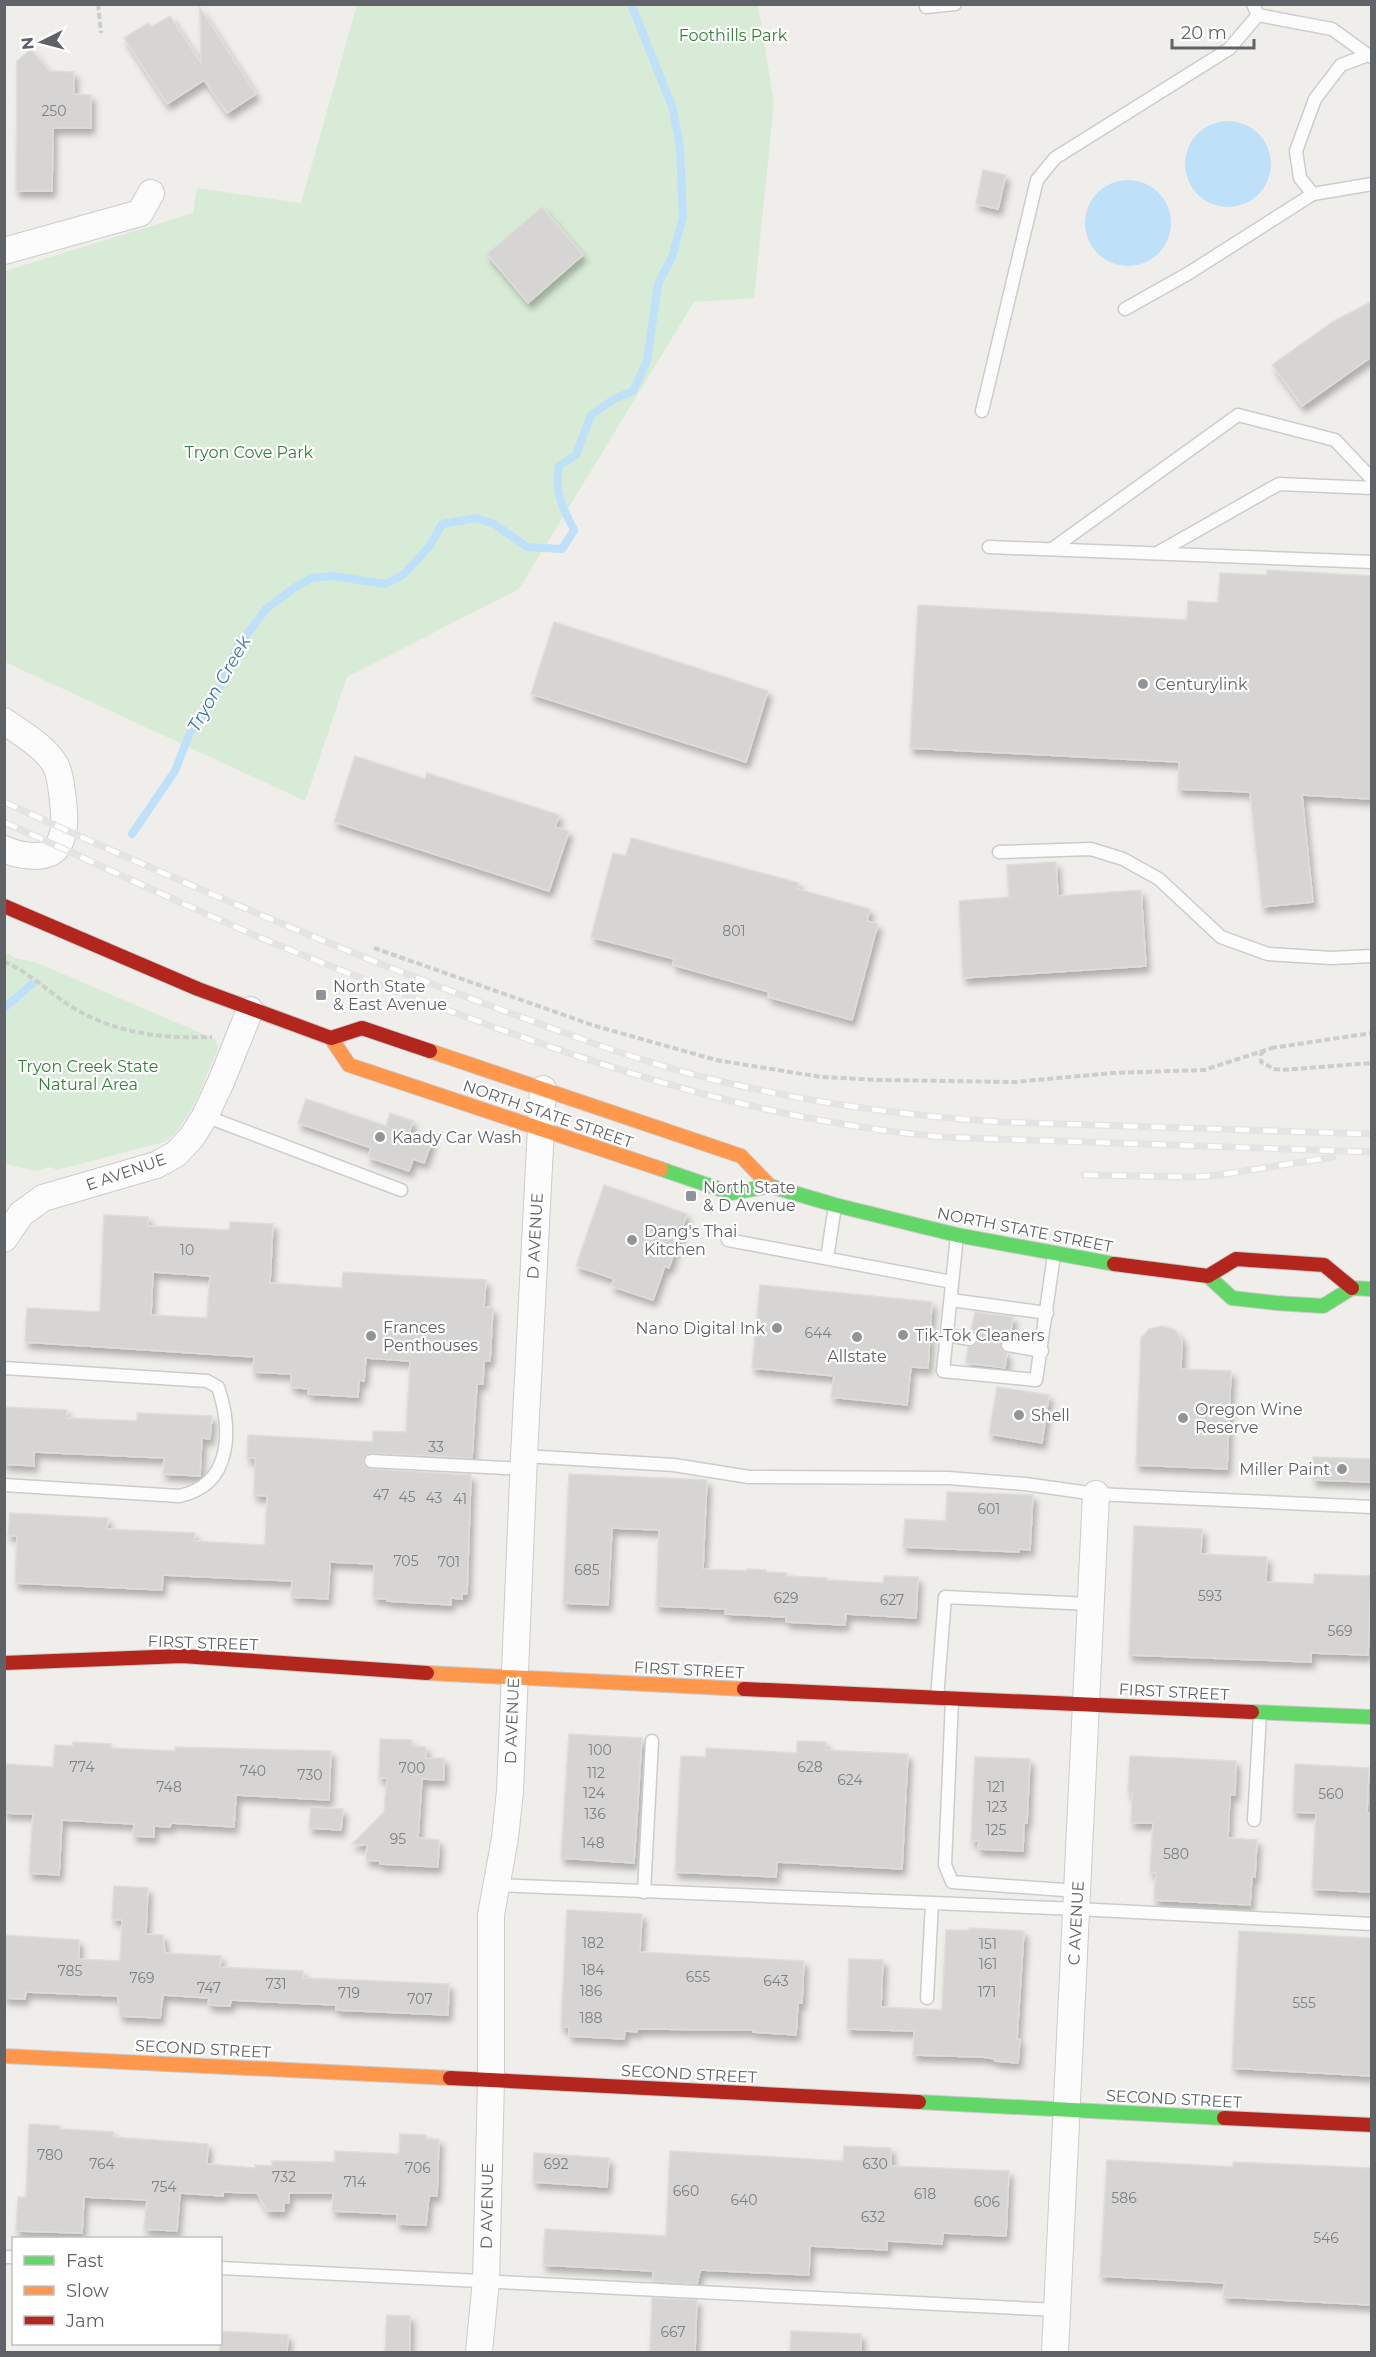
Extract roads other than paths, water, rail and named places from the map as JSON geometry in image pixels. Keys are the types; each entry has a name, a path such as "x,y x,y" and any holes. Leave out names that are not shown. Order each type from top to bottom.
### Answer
{"street":[{"path":"4,252 140,213 151,193"},
{"path":"4,721 40,747 56,767 64,808 59,845 51,852 40,855 15,854 4,849"},
{"path":"4,906 250,1010 331,1038"},
{"path":"14,925 43,924"},
{"name":"E AVENUE","path":"4,1239 21,1214 43,1198 168,1160 192,1137 205,1116 250,1010"},
{"name":"NORTH STATE STREET","path":"770,1186 741,1156 543,1089 362,1028 331,1038 349,1065 731,1193 770,1186 835,1205 957,1235 1054,1254 1159,1271 1208,1276"},
{"name":"D AVENUE","path":"479,2352 486,2281 491,2080 489,1950 491,1915 505,1838 510,1791 523,1463 543,1089"},
{"path":"1352,1288 1324,1265 1236,1259 1208,1276 1232,1298 1276,1303 1323,1306 1352,1288 1371,1289"},
{"name":"C AVENUE","path":"1055,2352 1096,1494"},
{"name":"FIRST STREET","path":"4,1663 182,1656 514,1679 1371,1718"},
{"name":"SECOND STREET","path":"4,2056 1371,2125"}],"lane":[{"path":"926,7 955,4"},
{"path":"982,411 1037,180 1056,158 1229,49 1256,10 1332,29 1370,56"},
{"path":"1313,194 1300,178 1296,151 1314,99 1341,65 1370,56"},
{"path":"1125,309 1189,273 1313,194 1371,184"},
{"path":"1052,549 1238,415 1335,440 1371,479"},
{"path":"1158,552 1279,484 1371,488"},
{"path":"989,547 1371,562"},
{"path":"999,852 1091,849 1123,858 1159,879 1221,937 1268,954 1331,958 1371,956"},
{"path":"205,1116 401,1190"},
{"path":"827,1258 835,1205"},
{"path":"957,1235 943,1371 1036,1380 1042,1351 1054,1254"},
{"path":"728,1240 952,1282"},
{"path":"951,1300 1047,1313"},
{"path":"947,1335 970,1339"},
{"path":"1008,1345 1042,1351"},
{"path":"4,1368 207,1381 218,1387 225,1408 228,1433 222,1461 211,1479 195,1492 179,1496 4,1485"},
{"path":"371,1461 674,1465 749,1477 948,1478 1025,1484 1096,1494 1371,1507"},
{"path":"936,1698 945,1597 1091,1604"},
{"path":"952,1699 945,1865 952,1882 1077,1900 1371,1924"},
{"path":"1254,1820 1260,1713"},
{"path":"644,1892 652,1741"},
{"path":"495,1886 932,1904 1077,1900"},
{"path":"927,1998 932,1904"},
{"path":"222,2268 1057,2310"}],"water":[{"path":"1228,121 1252,128 1264,140 1271,164 1264,188 1252,200 1228,207 1204,200 1192,188 1185,164 1192,140 1204,128"},
{"path":"1128,180 1152,187 1164,199 1171,223 1164,247 1152,259 1128,266 1104,259 1092,247 1085,223 1092,199 1104,187"}],"waterway":[{"name":"Tryon Creek","path":"132,834 175,771 189,735 213,701 238,646 266,609 294,588 312,578 332,576 386,584 403,575 429,547 442,524 476,518 494,524 527,547 562,549 574,530 558,492 559,466 576,455 591,415 614,399 633,391 647,361 658,284 672,257 683,217 680,149 673,109 631,4"},
{"name":"Tryon Creek","path":"4,1008 32,984"}],"railway":[{"path":"4,802 242,907 422,980 600,1045 659,1065 719,1081 824,1102 895,1112 1001,1122 1372,1134"},
{"path":"4,822 250,933 395,991 652,1080 765,1109 823,1121 942,1137 1372,1152"},
{"path":"1084,1175 1193,1177 1333,1157"}],"place":[{"name":"Centurylink","path":"1143,684"},
{"name":"North State & East Avenue","path":"321,995"},
{"name":"Kaady Car Wash","path":"380,1137"},
{"name":"North State & D Avenue","path":"691,1196"},
{"name":"Dang's Thai Kitchen","path":"632,1240"},
{"name":"Nano Digital Ink","path":"777,1328"},
{"name":"Tik-Tok Cleaners","path":"903,1335"},
{"name":"Frances Penthouses","path":"371,1336"},
{"name":"Allstate","path":"857,1337"},
{"name":"Shell","path":"1019,1415"},
{"name":"Oregon Wine Reserve","path":"1183,1418"},
{"name":"Miller Paint","path":"1342,1469"}],"park label":[{"name":"Foothills Park","path":"733,35"},
{"name":"Tryon Cove Park","path":"249,452"},
{"name":"Tryon Creek State Natural Area","path":"88,1075"}]}
